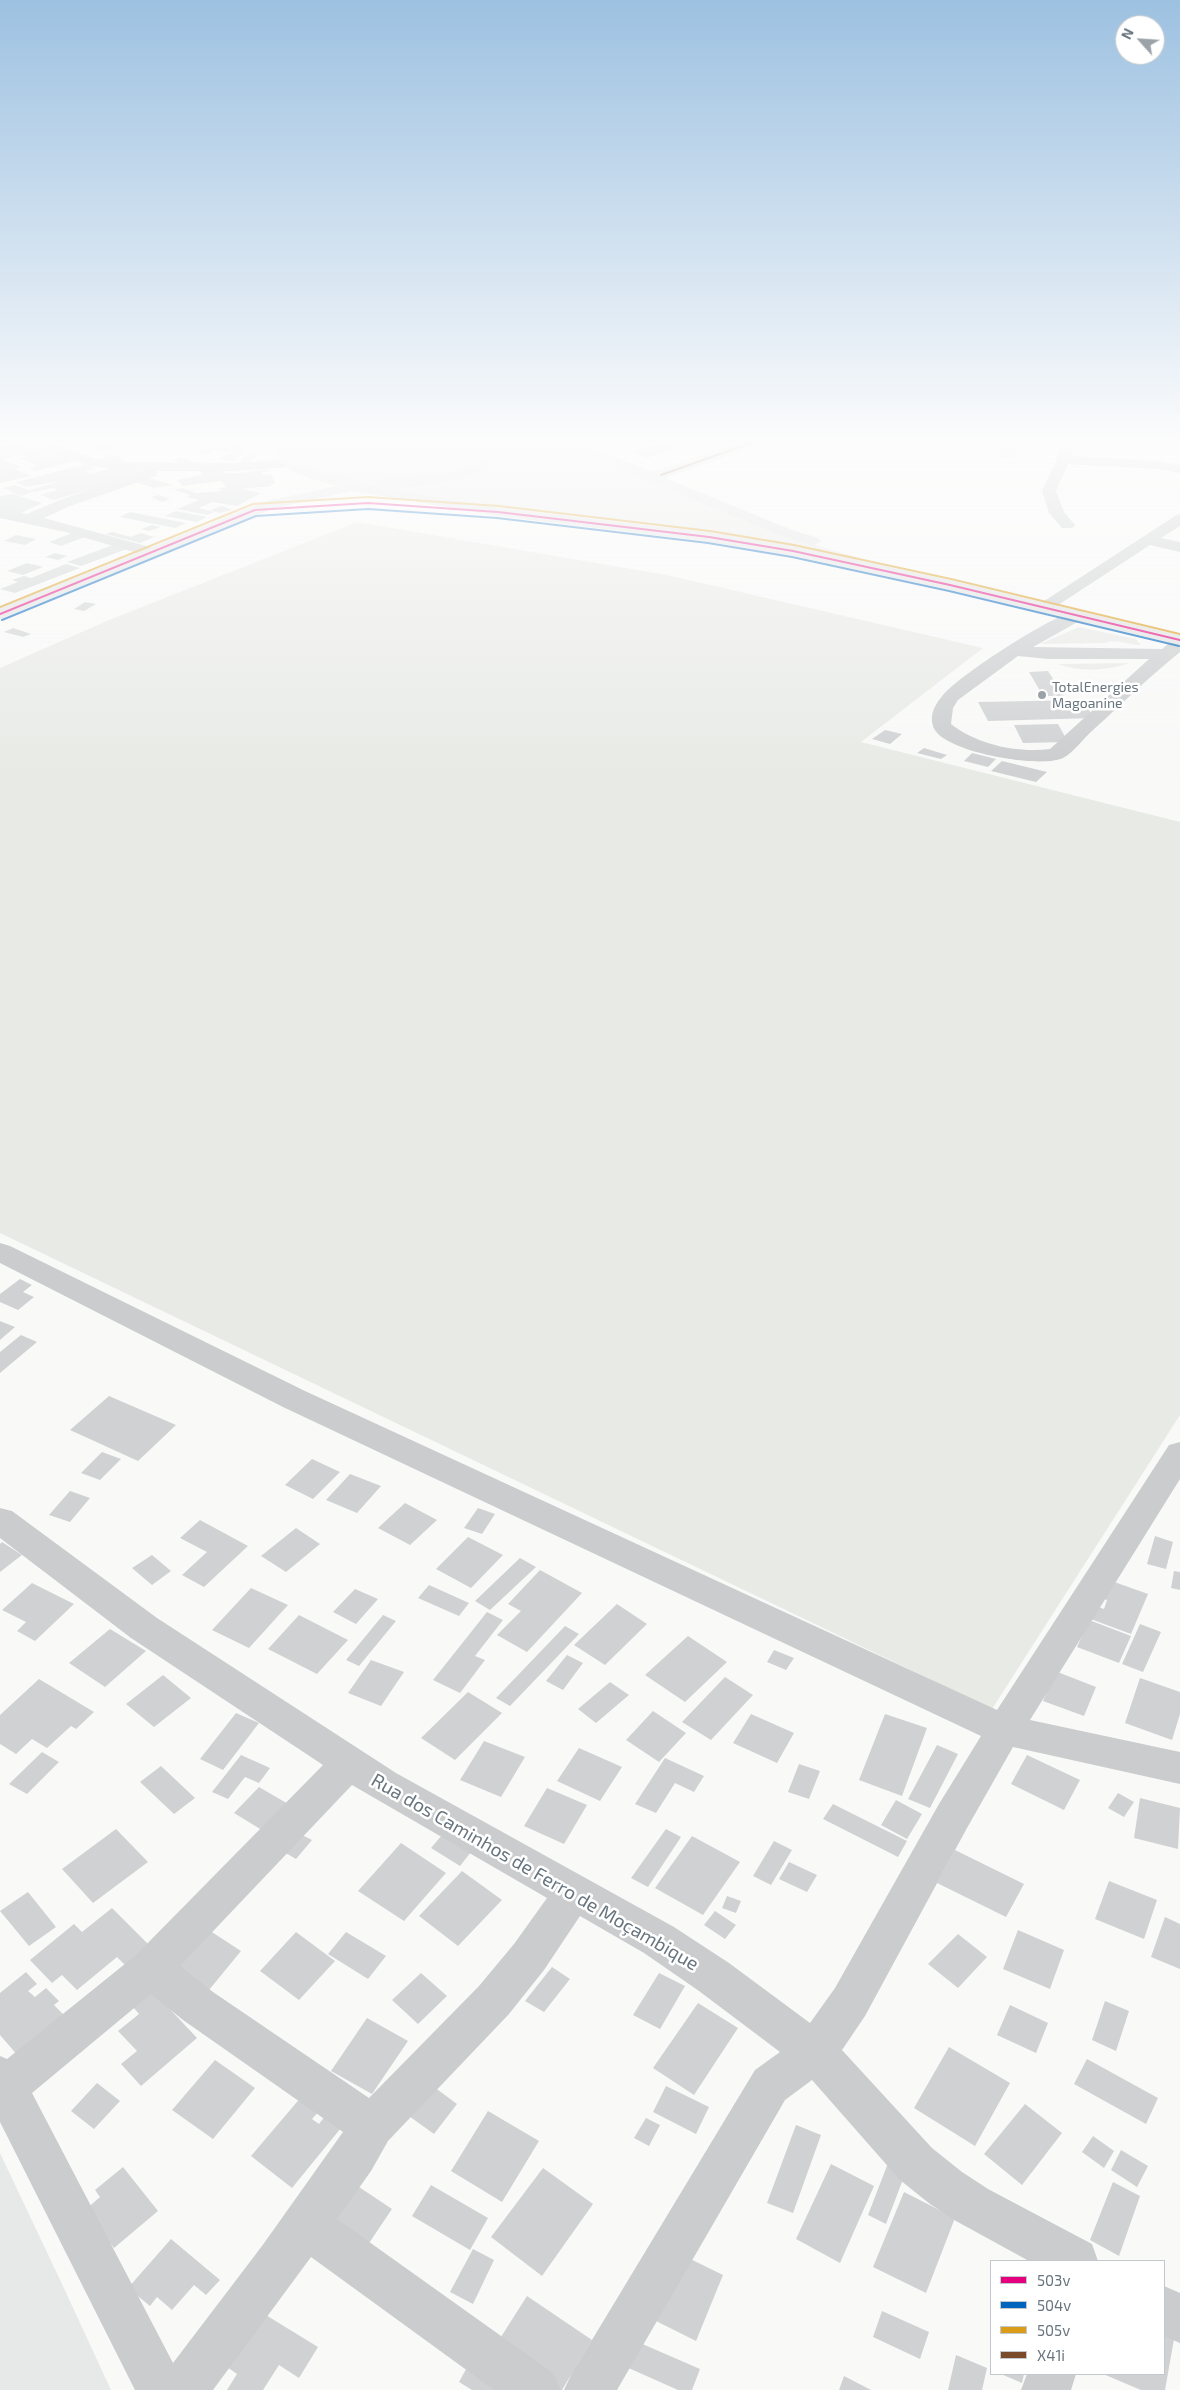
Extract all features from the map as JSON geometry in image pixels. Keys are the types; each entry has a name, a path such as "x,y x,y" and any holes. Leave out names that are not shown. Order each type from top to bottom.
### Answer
{"main road":[{"path":"0,614 151,552"},
{"path":"0,619 157,552"},
{"path":"795,552 1077,615 1176,645"},
{"path":"845,552 950,585"}],"street":[{"path":"1043,608 1130,552"},
{"path":"1077,615 1015,650 961,688 946,703 942,715 942,726 957,738 982,748 1031,757 1056,754 1176,645"},
{"path":"1015,650 1048,654 1176,645"},
{"path":"0,1252 294,1398 1004,1730 1180,1768"},
{"path":"589,2390 770,2086 815,2052 850,2002 948,1825 1004,1730 1180,1453"},
{"name":"Rua dos Caminhos de Ferro de Moçambique","path":"0,1520 144,1628 382,1784 575,1891 659,1940 714,1977 815,2052 916,2164 972,2204 1073,2260"},
{"path":"160,2390 3,2083 152,1968 350,1762"},
{"path":"183,2390 306,2225 355,2155 372,2126 494,2000 529,1957 575,1891"},
{"path":"152,1968 198,2006 372,2126"},
{"path":"306,2225 536,2390"},
{"path":"1165,2311 1180,2319"},
{"path":"1046,2390 1051,2375"}],"shaded area":[{"path":"282,552 530,552 667,575 983,648 861,742 1180,822 1180,1415 992,1709 0,1233 0,668 109,620"},
{"path":"804,552 838,552 950,585"},
{"path":"1079,627 1136,639 1141,645 1114,641 1105,643 1040,644"},
{"path":"1129,663 1112,668 1094,670 1066,667 1058,664"},
{"path":"0,2153 62,2284 111,2390 0,2390"}],"building":[{"path":"95,552 120,552 81,566 67,562"},
{"path":"55,553 67,556 58,560 45,557"},
{"path":"27,563 43,567 23,575 7,571"},
{"path":"66,564 80,568 15,593 0,589 18,582 12,580 24,576 31,578"},
{"path":"85,602 96,604 84,611 74,609"},
{"path":"13,628 31,634 23,637 4,632"},
{"path":"1048,671 1064,696 1043,696 1029,672"},
{"path":"1083,700 1094,718 988,721 978,702"},
{"path":"1058,724 1068,742 1023,743 1014,725"},
{"path":"885,730 902,734 890,744 872,739"},
{"path":"924,748 947,755 941,759 917,753"},
{"path":"972,753 996,759 988,767 964,761"},
{"path":"1002,761 1047,772 1036,782 991,771"},
{"path":"20,1279 32,1285 23,1292 34,1297 18,1310 0,1302 0,1294"},
{"path":"0,1321 15,1327 0,1340"},
{"path":"21,1335 37,1342 0,1373 0,1352"},
{"path":"109,1396 176,1425 138,1461 70,1430"},
{"path":"102,1452 121,1459 100,1480 81,1473"},
{"path":"312,1459 340,1472 313,1499 285,1485"},
{"path":"350,1474 381,1486 357,1513 326,1500"},
{"path":"70,1491 90,1498 70,1522 49,1515"},
{"path":"405,1503 437,1520 410,1545 378,1528"},
{"path":"478,1508 495,1514 482,1534 464,1528"},
{"path":"200,1520 248,1546 204,1587 182,1575 207,1552 180,1538"},
{"path":"296,1528 320,1544 286,1572 261,1556"},
{"path":"1155,1536 1173,1542 1166,1569 1147,1564"},
{"path":"468,1537 503,1555 471,1588 436,1569"},
{"path":"2,1542 22,1555 0,1572 0,1544"},
{"path":"152,1555 171,1571 152,1585 132,1568"},
{"path":"520,1558 536,1567 490,1610 475,1601"},
{"path":"540,1570 582,1593 527,1652 497,1635 521,1611 508,1604"},
{"path":"1174,1571 1180,1572 1180,1590 1171,1588"},
{"path":"1106,1579 1148,1594 1131,1634 1080,1615 1086,1602 1104,1609 1107,1600 1098,1597"},
{"path":"32,1583 74,1604 35,1641 17,1631 26,1622 2,1610"},
{"path":"429,1585 469,1603 459,1616 418,1598"},
{"path":"251,1588 288,1605 249,1648 212,1630"},
{"path":"355,1589 378,1599 356,1624 333,1612"},
{"path":"617,1604 647,1624 605,1665 574,1645"},
{"path":"487,1612 503,1620 475,1656 485,1660 460,1693 433,1680"},
{"path":"299,1615 348,1640 317,1674 268,1649"},
{"path":"383,1615 396,1621 359,1666 346,1660"},
{"path":"1089,1620 1131,1636 1119,1663 1077,1647"},
{"path":"1140,1624 1161,1632 1143,1672 1122,1664"},
{"path":"565,1626 579,1634 510,1706 496,1698"},
{"path":"110,1629 146,1651 105,1687 69,1663"},
{"path":"688,1636 727,1662 685,1702 645,1675"},
{"path":"774,1650 794,1658 786,1670 767,1662"},
{"path":"567,1655 583,1663 563,1690 546,1681"},
{"path":"371,1660 404,1672 381,1706 348,1693"},
{"path":"1055,1671 1096,1687 1084,1716 1043,1701"},
{"path":"163,1675 191,1698 154,1727 126,1704"},
{"path":"725,1677 753,1695 711,1740 682,1722"},
{"path":"1140,1678 1180,1692 1180,1714 1172,1740 1125,1723"},
{"path":"39,1679 94,1712 76,1729 71,1726 47,1748 32,1739 16,1754 0,1744 0,1715"},
{"path":"610,1682 629,1695 596,1723 578,1709"},
{"path":"468,1692 502,1713 455,1760 421,1738"},
{"path":"653,1711 686,1733 659,1762 626,1740"},
{"path":"236,1713 259,1723 223,1770 200,1759"},
{"path":"751,1714 794,1733 777,1763 733,1743"},
{"path":"885,1714 927,1728 902,1796 859,1780"},
{"path":"484,1741 525,1757 501,1797 460,1780"},
{"path":"937,1745 958,1754 930,1808 908,1799"},
{"path":"579,1748 622,1767 600,1801 557,1781"},
{"path":"42,1752 59,1762 27,1794 9,1784"},
{"path":"241,1755 270,1768 259,1783 245,1777 228,1799 212,1792"},
{"path":"1027,1755 1080,1780 1064,1810 1011,1784"},
{"path":"665,1758 704,1776 694,1792 675,1783 656,1813 635,1804"},
{"path":"799,1764 820,1771 809,1799 788,1792"},
{"path":"161,1766 195,1798 174,1814 140,1782"},
{"path":"259,1787 295,1808 270,1835 234,1813"},
{"path":"547,1788 587,1805 564,1844 524,1826"},
{"path":"1118,1793 1134,1802 1124,1817 1108,1808"},
{"path":"1140,1798 1180,1808 1178,1849 1134,1838"},
{"path":"896,1800 922,1814 907,1839 881,1825"},
{"path":"833,1804 907,1841 898,1857 823,1819"},
{"path":"116,1829 148,1862 93,1903 62,1869"},
{"path":"666,1829 681,1837 648,1887 631,1878"},
{"path":"292,1830 312,1840 296,1859 277,1848"},
{"path":"442,1835 471,1852 460,1866 431,1848"},
{"path":"692,1836 740,1862 703,1915 655,1888"},
{"path":"774,1841 792,1850 771,1885 753,1876"},
{"path":"401,1843 446,1873 404,1921 358,1891"},
{"path":"955,1850 1024,1884 1006,1917 937,1883"},
{"path":"789,1862 817,1875 807,1892 779,1879"},
{"path":"462,1871 502,1900 458,1946 419,1916"},
{"path":"1109,1881 1157,1900 1144,1939 1095,1919"},
{"path":"28,1892 56,1927 29,1946 0,1911"},
{"path":"727,1896 741,1901 736,1913 722,1908"},
{"path":"112,1908 150,1946 126,1966 117,1957 77,1990 62,1975 52,1983 30,1960 74,1924 82,1932"},
{"path":"715,1911 736,1925 725,1939 704,1925"},
{"path":"1165,1917 1180,1924 1180,1969 1151,1957"},
{"path":"198,1923 241,1951 209,1990 164,1961"},
{"path":"1018,1930 1064,1950 1050,1989 1003,1969"},
{"path":"296,1932 335,1961 299,2000 260,1971"},
{"path":"346,1932 386,1956 368,1979 328,1954"},
{"path":"958,1934 987,1957 958,1988 928,1964"},
{"path":"552,1967 570,1979 544,2012 525,2001"},
{"path":"26,1972 37,1984 28,1991 35,1997 46,1988 59,2001 54,2005 67,2018 19,2057 0,2035 0,1993"},
{"path":"421,1973 447,1996 418,2024 392,2000"},
{"path":"659,1973 685,1986 660,2029 633,2015"},
{"path":"153,1991 197,2038 141,2086 121,2064 137,2051 118,2031 139,2014 133,2007"},
{"path":"1105,2001 1129,2011 1116,2051 1092,2040"},
{"path":"698,2003 738,2028 694,2095 653,2068"},
{"path":"1010,2005 1048,2023 1036,2053 997,2035"},
{"path":"367,2018 408,2041 372,2094 331,2071"},
{"path":"949,2047 1010,2083 975,2146 914,2108"},
{"path":"1087,2059 1158,2098 1146,2124 1074,2084"},
{"path":"215,2060 255,2088 213,2139 172,2110"},
{"path":"426,2081 457,2104 434,2134 402,2111"},
{"path":"97,2083 120,2101 94,2129 71,2111"},
{"path":"666,2086 709,2107 696,2134 653,2112"},
{"path":"302,2096 320,2110 312,2119 319,2124 325,2116 341,2128 292,2188 251,2156"},
{"path":"1025,2104 1062,2133 1022,2185 984,2154"},
{"path":"488,2111 539,2141 502,2202 451,2171"},
{"path":"646,2118 660,2125 649,2146 634,2138"},
{"path":"796,2125 821,2135 793,2213 767,2203"},
{"path":"1093,2136 1114,2151 1104,2168 1082,2152"},
{"path":"1121,2150 1148,2166 1137,2187 1111,2170"},
{"path":"890,2158 908,2166 886,2224 868,2215"},
{"path":"831,2164 874,2186 840,2263 796,2239"},
{"path":"123,2167 158,2211 114,2248 84,2211 100,2197 95,2190"},
{"path":"543,2168 593,2204 542,2276 491,2237"},
{"path":"347,2179 392,2209 361,2255 315,2224"},
{"path":"1113,2182 1140,2196 1119,2256 1090,2240"},
{"path":"431,2185 488,2218 470,2250 412,2216"},
{"path":"904,2192 955,2218 926,2293 873,2267"},
{"path":"171,2239 220,2280 206,2295 194,2285 172,2310 157,2297 150,2306 128,2288"},
{"path":"473,2249 494,2260 473,2304 450,2292"},
{"path":"674,2251 723,2275 696,2341 646,2316"},
{"path":"527,2296 592,2340 562,2390 546,2390 492,2351"},
{"path":"256,2309 318,2347 299,2378 279,2365 263,2390 227,2390 237,2374 227,2367"},
{"path":"882,2311 929,2332 920,2359 873,2337"},
{"path":"1165,2334 1174,2339 1165,2390 1141,2390 1105,2375 1165,2375"},
{"path":"624,2336 700,2369 692,2390 678,2390 615,2362"},
{"path":"956,2355 987,2368 982,2390 948,2390"},
{"path":"470,2362 516,2390 472,2390 459,2382"},
{"path":"1003,2375 1024,2375 1022,2383"},
{"path":"844,2376 871,2390 839,2390"}],"transit line":[{"name":"505v","path":"0,607 136,552"},
{"name":"503v","path":"0,614 153,552"},
{"name":"504v","path":"2,620 169,552"},
{"name":"504v","path":"759,552 949,591 1179,646"},
{"name":"503v","path":"795,552 950,585 1180,640"},
{"name":"505v","path":"824,552 951,579 1180,634"}],"place":[{"name":"TotalEnergies Magoanine","path":"1042,695"}]}
